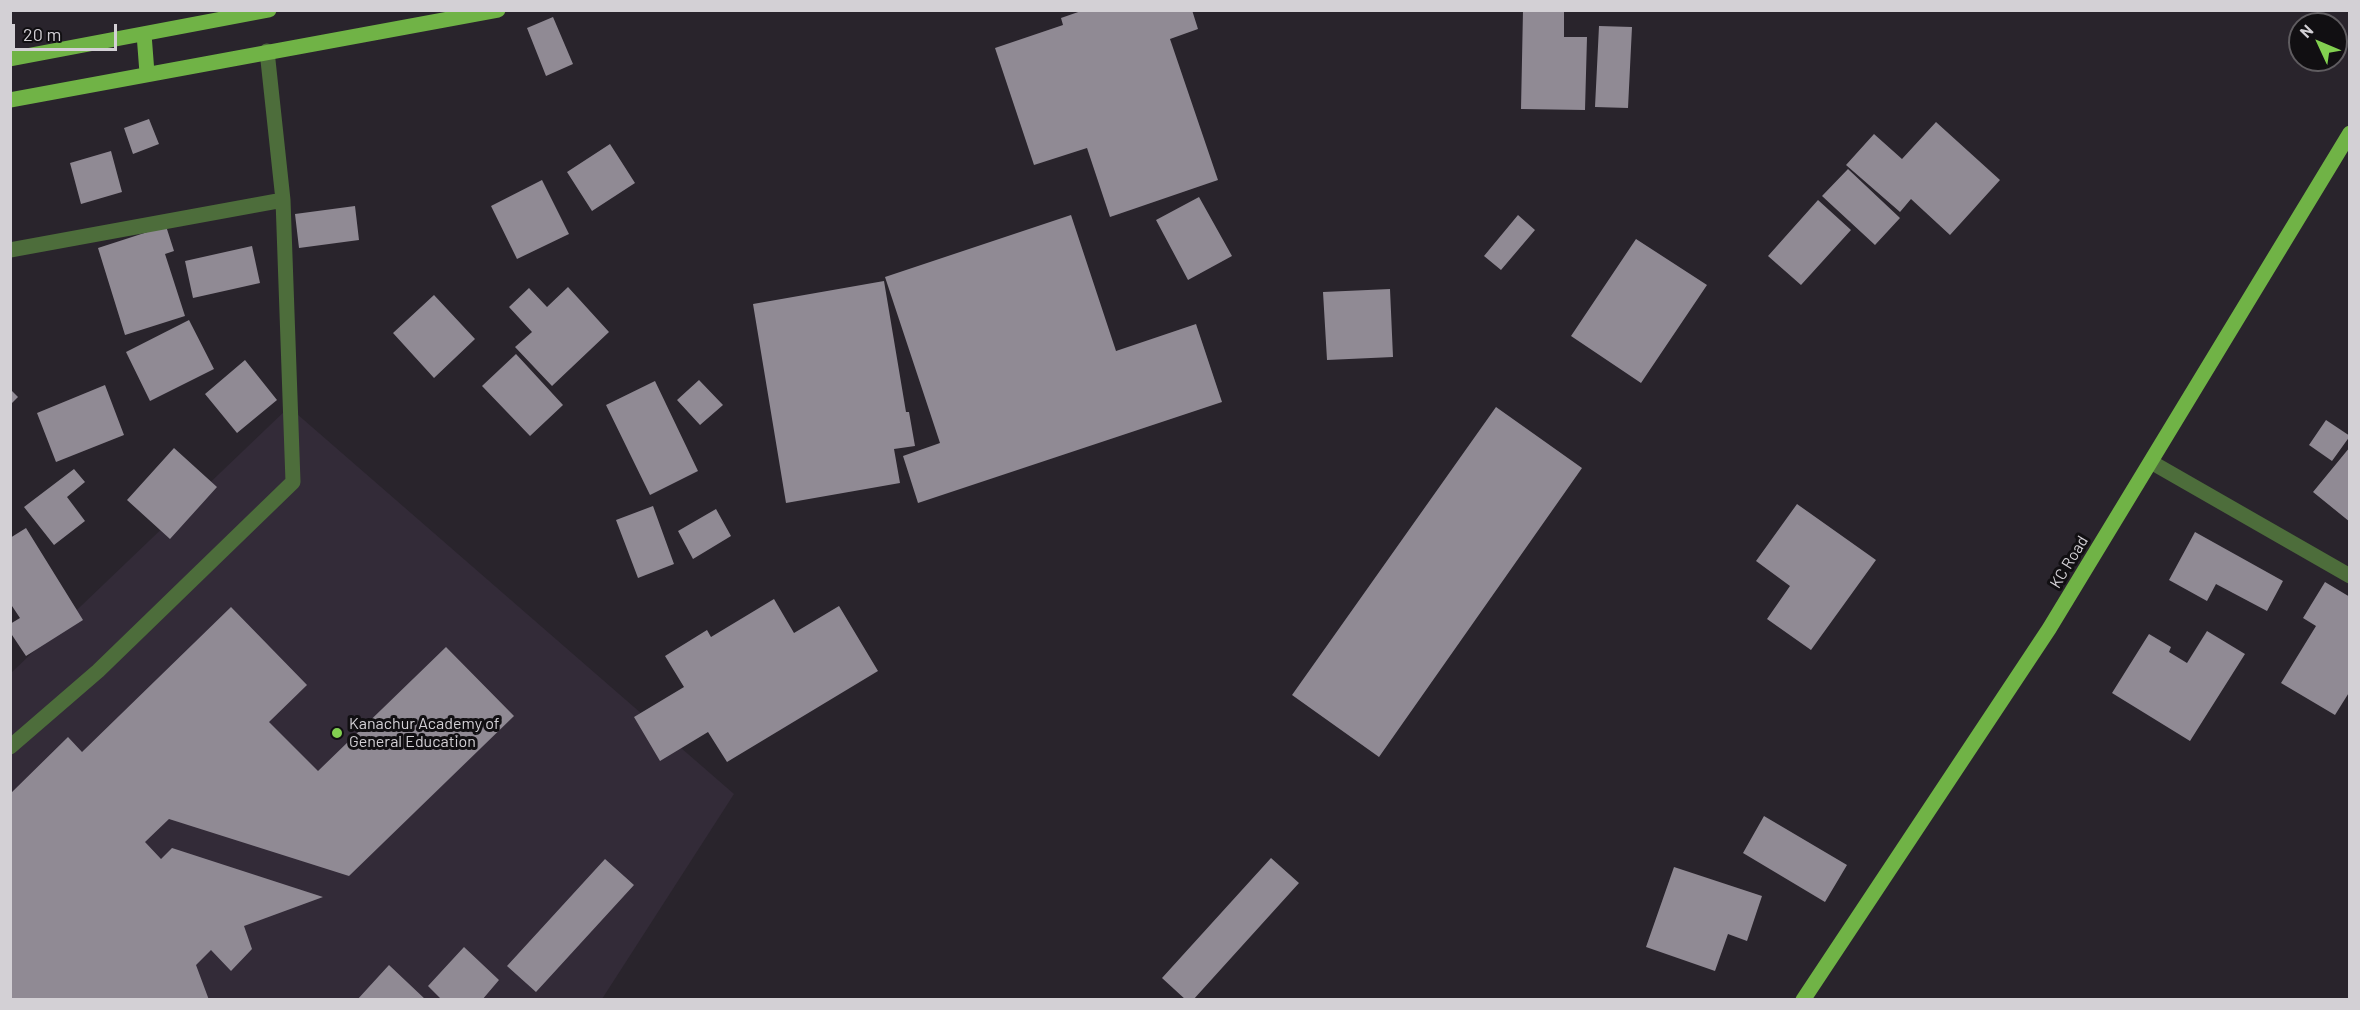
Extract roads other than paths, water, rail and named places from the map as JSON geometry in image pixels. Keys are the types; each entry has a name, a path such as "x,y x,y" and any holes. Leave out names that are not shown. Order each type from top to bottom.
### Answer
{"main road":[{"path":"10,59 269,10"},
{"path":"10,100 498,10"},
{"path":"144,34 147,73"},
{"name":"KC Road","path":"1803,999 2049,629 2349,133"}],"street":[{"path":"10,747 98,671 293,482 283,200 267,51"},
{"path":"10,250 283,200"},
{"path":"2151,462 2349,576"}],"place":[{"name":"Kanachur Academy of General Education","path":"337,733"}]}
